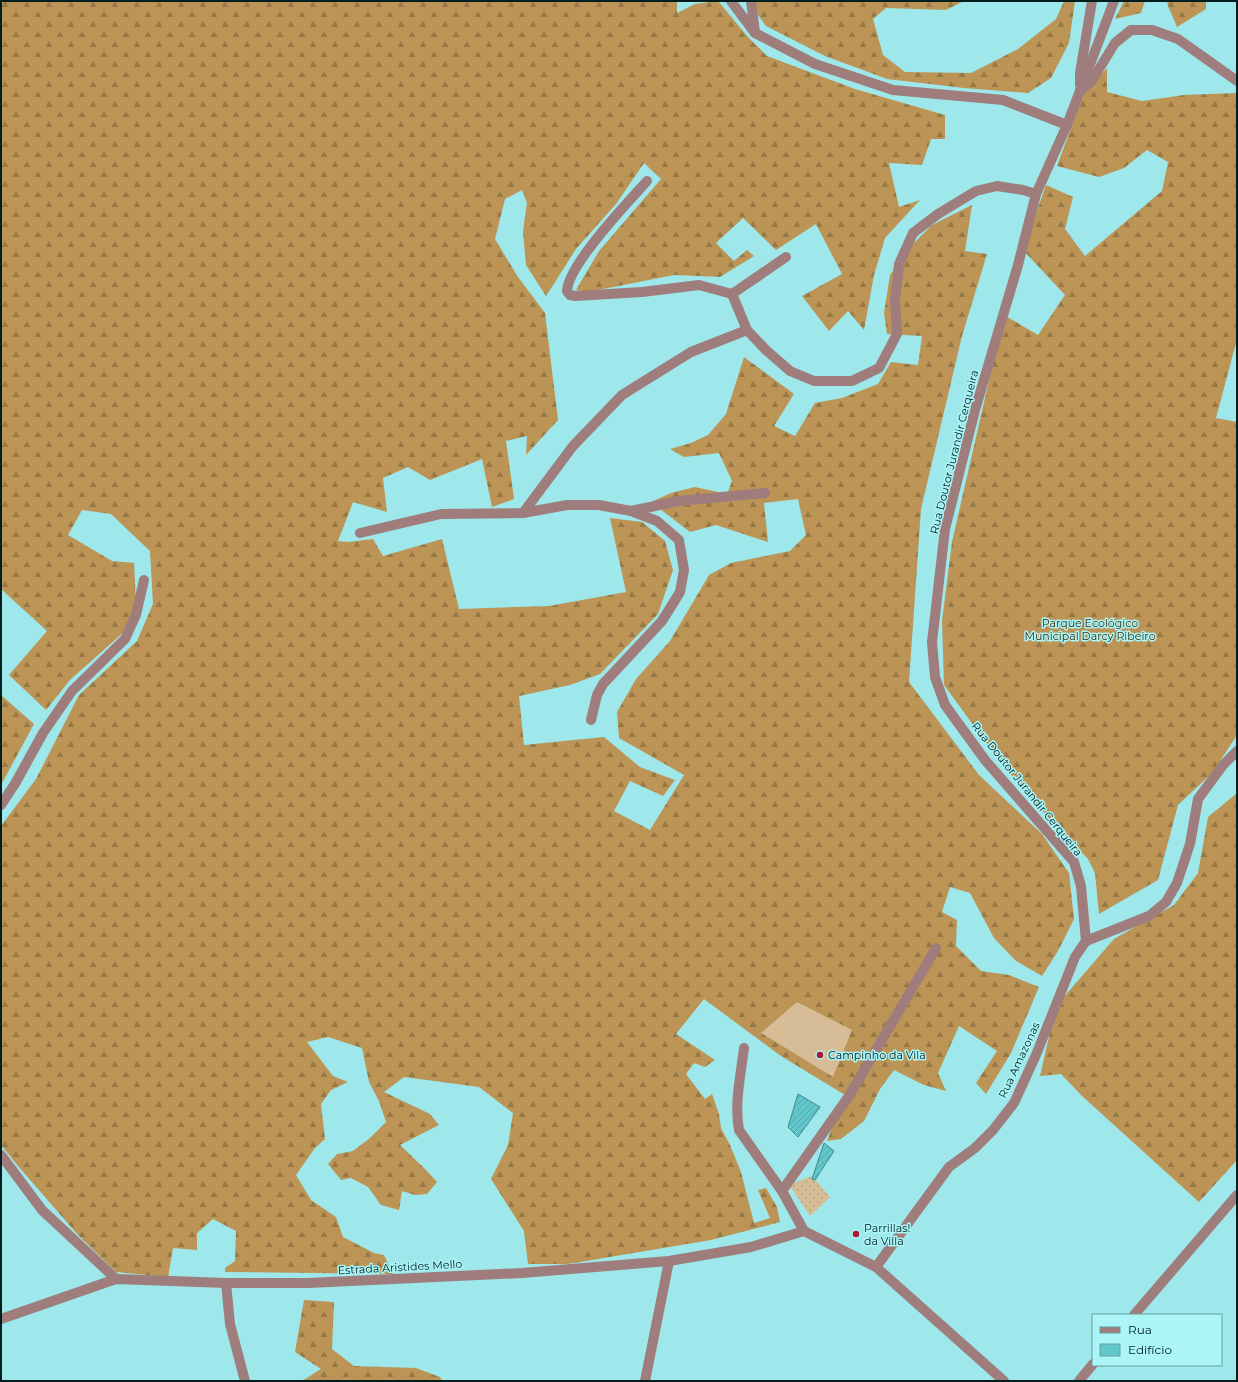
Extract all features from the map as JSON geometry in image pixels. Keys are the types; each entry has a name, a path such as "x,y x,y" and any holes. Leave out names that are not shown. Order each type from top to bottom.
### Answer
{"street":[{"path":"731,1 755,33 815,64 893,90 1004,100 1067,125"},
{"path":"752,1 755,33"},
{"path":"1080,91 1080,73 1092,1"},
{"name":"Rua Doutor Jurandir Cerqueira","path":"1086,941 1081,886 1074,862 985,760 945,705 935,677 932,642 945,529 975,410 1018,265 1036,194 1067,125 1114,1"},
{"path":"1080,91 1091,82 1115,43 1131,30 1152,30 1178,39 1237,81"},
{"path":"647,181 591,245 569,280 567,291 570,295 575,296 642,292 698,285 732,294 786,257"},
{"path":"732,294 746,330 790,371 814,381 852,381 879,368 897,334 895,300 898,264 913,233 938,214 976,191 997,186 1023,190 1036,194"},
{"path":"522,513 572,446 622,395 691,352 746,330"},
{"path":"631,510 679,500 765,493"},
{"path":"360,533 441,514 522,513 567,504 599,505 631,510 657,521 679,540 684,570 680,592 662,621 603,684 597,696 591,720"},
{"path":"1,805 16,782 43,733 72,691 125,638 136,615 144,580"},
{"path":"1086,941 1149,916 1166,902 1178,883 1190,844 1198,800 1223,765 1237,751"},
{"name":"Rua Amazonas","path":"876,1267 950,1168 975,1148 994,1130 1014,1103 1036,1055 1075,957 1086,941"},
{"path":"782,1191 849,1096 936,948"},
{"path":"744,1048 737,1105 739,1130 782,1191 804,1231 876,1267 1004,1381"},
{"path":"1,1155 42,1210 116,1279"},
{"path":"1135,1314 1237,1195"},
{"name":"Estrada Aristides Mello","path":"1,1319 116,1279 226,1283 308,1283 498,1274 669,1261 751,1248 804,1231"},
{"path":"645,1381 669,1261"},
{"path":"226,1283 230,1324 245,1381"},
{"path":"1079,1381 1092,1365"}],"green space":[{"path":"1,1 677,1 677,13 695,4 718,1 748,37 767,56 855,89 945,115 945,139 931,139 922,165 889,163 899,207 920,200 885,238 874,275 864,330 848,311 829,331 802,296 842,274 816,224 776,250 743,218 716,243 734,261 747,250 754,256 720,277 674,275 588,292 576,290 599,251 661,179 644,163 616,204 576,249 546,296 526,265 523,231 527,203 522,190 505,199 495,239 518,277 545,313 558,420 526,455 527,436 506,441 514,499 492,507 482,459 430,480 408,467 383,478 387,512 353,502 338,541 348,542 373,539 383,556 442,539 459,609 549,606 626,592 610,518 642,522 665,541 673,570 658,614 600,674 570,685 519,696 524,745 604,737 640,767 675,780 663,796 630,781 614,811 650,830 684,775 619,738 617,712 636,679 670,641 709,575 731,563 790,551 806,535 798,499 764,503 768,542 716,525 690,532 651,502 671,493 695,487 727,494 732,481 719,453 684,457 670,449 691,443 708,435 726,414 744,357 794,394 774,426 795,436 815,403 842,398 878,384 891,362 918,365 922,336 887,334 884,313 890,275 911,246 932,225 972,205 965,251 987,254 962,336 921,509 909,682 979,775 1042,834 1069,873 1074,919 1058,951 1042,976 1016,961 994,938 970,893 950,887 942,912 957,920 956,946 981,971 1009,975 1039,987 1011,1053 986,1094 976,1083 997,1051 959,1026 938,1073 946,1091 924,1085 894,1070 880,1089 864,1121 841,1139 827,1141 845,1095 781,1056 704,999 676,1034 715,1060 705,1067 694,1063 686,1074 705,1099 712,1094 719,1114 721,1128 741,1172 754,1223 770,1218 758,1190 766,1188 777,1207 780,1222 711,1240 568,1264 528,1264 524,1231 491,1179 508,1145 513,1113 479,1087 404,1077 384,1092 430,1114 439,1125 400,1145 437,1182 427,1194 415,1195 402,1191 399,1210 381,1205 368,1187 351,1178 341,1180 328,1164 337,1154 353,1151 370,1138 386,1122 379,1101 369,1082 362,1048 328,1037 307,1042 333,1076 348,1082 331,1090 321,1104 325,1139 315,1148 296,1175 311,1200 336,1217 343,1237 374,1253 384,1255 393,1274 225,1272 225,1268 235,1261 236,1231 213,1219 197,1233 197,1250 173,1248 168,1277 116,1272 78,1235 1,1145 1,826 36,779 79,695 137,641 153,604 150,551 111,514 82,510 68,535 112,561 134,563 136,604 125,631 70,680 46,710 9,675 47,631 1,589"},
{"path":"748,1 964,1 946,10 886,8 873,19 883,55 905,72 971,73 1018,49 1056,19 1064,1 1075,1 1069,43 1051,78 1028,93 964,88 887,79 825,56 766,26"},
{"path":"1124,1 1145,1 1141,13 1115,19"},
{"path":"1167,1 1206,1 1206,9 1177,27"},
{"name":"Parque Ecológico Municipal Darcy Ribeiro","path":"1107,68 1107,92 1142,101 1184,95 1237,93 1237,339 1216,418 1237,422 1237,735 1212,773 1178,805 1158,880 1099,914 1095,873 1088,859 1054,824 1001,763 944,685 942,621 952,542 1004,315 1038,335 1065,295 1023,250 1046,185 1073,197 1065,229 1085,256 1162,191 1168,162 1147,150 1124,168 1099,177 1057,166 1084,93"},
{"path":"1,695 34,724 1,785"},
{"path":"1237,793 1237,1160 1199,1202 1082,1096 1061,1074 1040,1076 1056,1006 1114,939 1174,905 1198,873 1208,817"},
{"path":"304,1300 334,1302 332,1349 354,1366 416,1368 440,1377 442,1381 302,1381 321,1369 295,1352"}],"shaded area":[{"name":"Campinho da Vila","path":"797,1002 852,1030 833,1077 761,1033"},
{"path":"812,1176 830,1197 810,1216 789,1185"}],"building":[{"path":"798,1094 820,1107 798,1137 788,1127"},
{"path":"824,1143 834,1151 815,1180 812,1179"}],"place":[{"name":"Campinho da Vila","path":"820,1055"},
{"name":"Parrillas! da Villa","path":"856,1234"}]}
